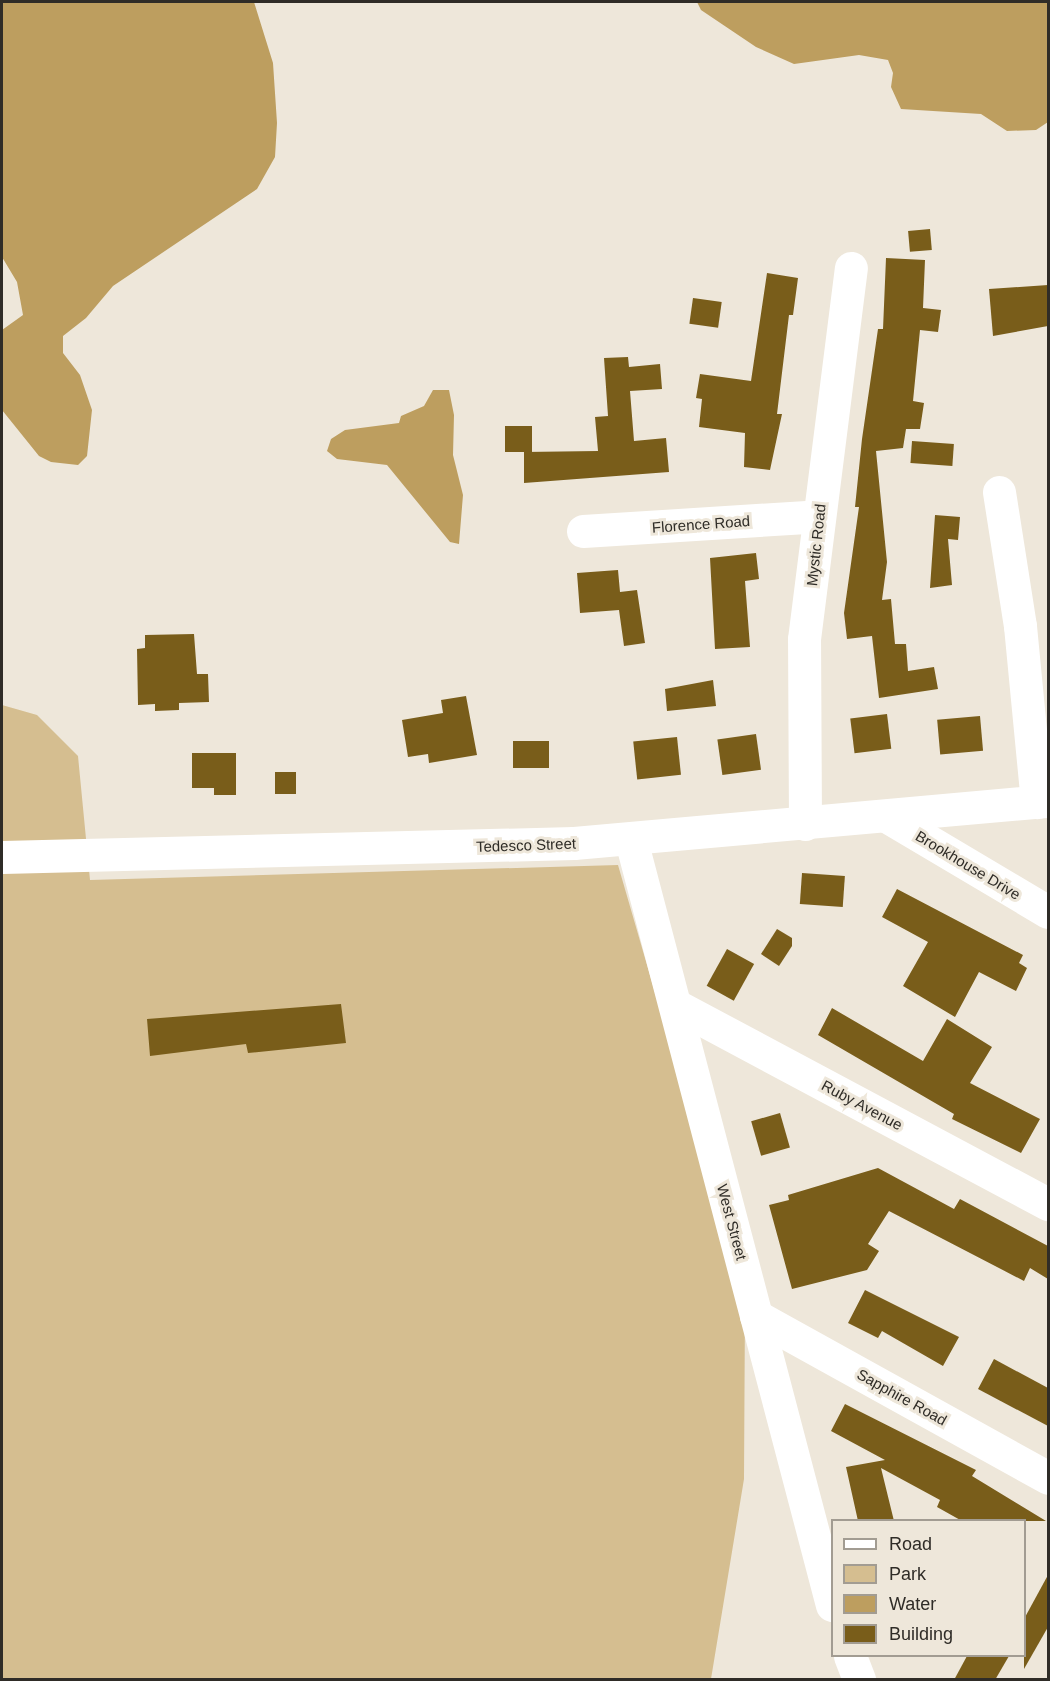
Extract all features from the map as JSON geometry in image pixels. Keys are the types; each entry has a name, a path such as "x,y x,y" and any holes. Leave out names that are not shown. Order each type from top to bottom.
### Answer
{"street":[{"name":"Mystic Road","path":"805,824 804,639 814,579 819,516 851,268"},
{"path":"999,492 1045,804"},
{"name":"Florence Road","path":"583,531 819,516"},
{"name":"Tedesco Street","path":"2,857 631,840 1045,804"},
{"name":"Brookhouse Drive","path":"888,817 1048,912"},
{"name":"West Street","path":"631,840 831,1601"},
{"name":"Ruby Avenue","path":"675,1005 1048,1204"},
{"name":"Sapphire Road","path":"756,1316 1048,1478"},
{"path":"850,1657 859,1680"}],"green space":[{"path":"2,705 37,715 78,756 90,880 618,865 745,1303 744,1479 711,1679 2,1679"}],"water":[{"path":"2,2 254,2 273,63 277,123 275,157 257,189 113,286 86,318 63,336 63,353 80,375 92,410 87,456 78,465 51,462 39,456 2,410 2,330 23,315 17,282 2,257"},
{"path":"697,2 1048,2 1048,122 1036,130 1007,131 981,114 901,109 891,87 893,73 888,60 859,55 794,64 756,47 701,10"},
{"path":"433,390 449,390 454,415 453,455 463,495 459,544 450,542 387,465 337,459 327,451 331,439 345,430 399,423 401,416 424,406"}],"building":[{"path":"930,229 932,250 910,252 908,231"},
{"path":"886,258 925,260 923,308 941,310 938,332 920,330 913,401 924,403 920,429 906,429 903,448 876,451 887,562 882,600 891,599 895,644 906,644 908,671 934,667 938,689 879,698 872,636 847,639 844,613 859,507 855,507 862,439 878,329 883,329"},
{"path":"767,273 798,278 793,315 789,315 777,414 782,414 770,470 744,467 745,433 699,427 702,399 696,398 700,374 751,381"},
{"path":"1048,285 1048,326 993,336 989,289"},
{"path":"693,298 722,302 718,328 689,324"},
{"path":"628,357 629,367 660,364 662,389 630,391 634,441 666,438 669,472 524,483 524,452 598,451 595,417 608,416 604,358"},
{"path":"505,426 532,426 532,452 505,452"},
{"path":"912,441 954,444 952,466 910,463"},
{"path":"935,515 960,517 958,540 948,539 952,585 930,588"},
{"path":"756,553 759,579 745,581 750,647 715,649 710,558"},
{"path":"618,570 620,592 637,590 645,643 624,646 619,610 580,613 577,573"},
{"path":"194,634 197,674 208,674 209,702 179,703 179,710 155,711 155,704 138,705 137,649 145,648 145,635"},
{"path":"713,680 716,706 667,711 665,689"},
{"path":"466,696 477,755 429,763 428,754 408,757 402,720 443,713 441,700"},
{"path":"887,714 891,749 855,753 850,719"},
{"path":"980,716 983,751 940,755 937,720"},
{"path":"756,734 761,770 722,775 717,739"},
{"path":"677,737 681,775 637,779 633,742"},
{"path":"513,741 549,741 549,768 513,768"},
{"path":"192,753 236,753 236,795 214,795 214,788 192,788"},
{"path":"275,772 296,772 296,794 275,794"},
{"path":"802,873 845,876 843,907 800,904"},
{"path":"897,889 1023,955 1019,963 1027,968 1016,991 979,972 955,1017 903,986 928,942 882,917"},
{"path":"777,929 792,938 792,946 779,966 761,954"},
{"path":"727,949 754,964 734,1001 707,986"},
{"path":"341,1004 346,1043 248,1053 246,1044 150,1056 147,1019"},
{"path":"832,1008 923,1061 947,1019 992,1047 970,1083 1040,1119 1021,1153 952,1119 954,1114 818,1035"},
{"path":"780,1113 790,1148 761,1156 751,1121"},
{"path":"878,1168 954,1209 960,1199 1048,1246 1048,1279 1030,1268 1024,1281 889,1211 868,1244 879,1251 867,1270 792,1289 769,1205 789,1200 788,1195"},
{"path":"865,1290 959,1337 943,1366 882,1331 878,1338 848,1323"},
{"path":"994,1359 1048,1388 1048,1426 978,1389"},
{"path":"845,1404 976,1470 972,1476 1046,1521 958,1519 937,1507 940,1500 881,1468 894,1519 858,1519 846,1467 885,1460 831,1431"},
{"path":"1048,1575 1048,1627 1024,1669 1024,1657 1026,1657 1026,1615"},
{"path":"966,1657 1008,1657 995,1680 954,1680"}]}
